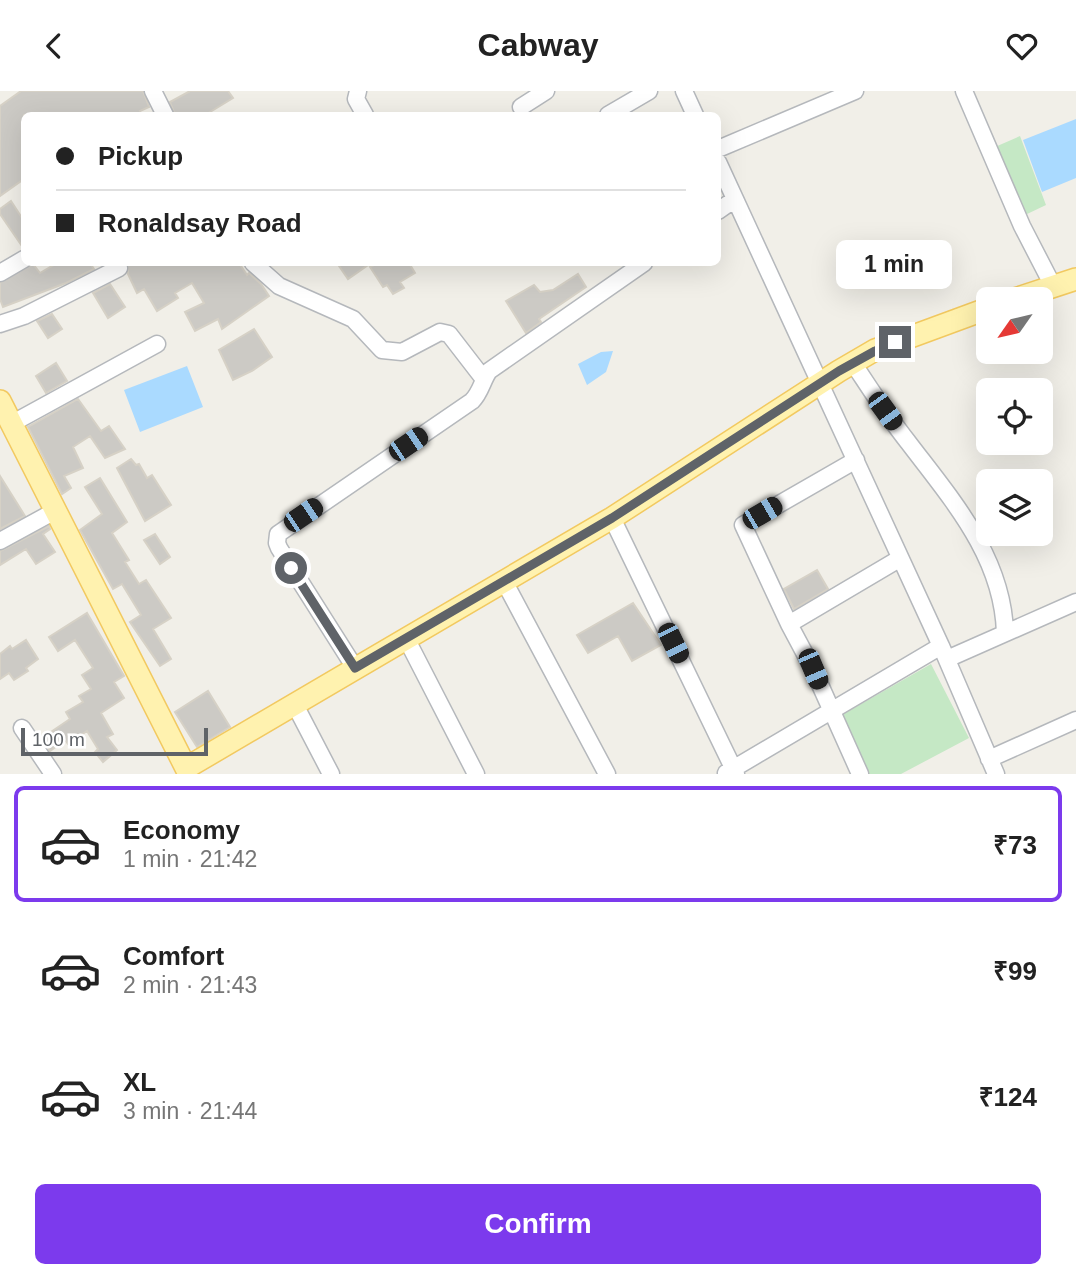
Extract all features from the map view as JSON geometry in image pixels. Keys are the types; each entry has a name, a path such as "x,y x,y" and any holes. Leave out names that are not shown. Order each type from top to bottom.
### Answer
{"main road":[{"path":"1050,287 1076,279"},
{"path":"0,401 183,772 294,703 612,518 853,363 875,351 976,313"}],"street":[{"path":"153,91 164,112"},
{"path":"358,91 356,99 363,112"},
{"path":"520,107 546,91"},
{"path":"613,112 649,91"},
{"path":"684,91 694,112"},
{"path":"721,148 855,91"},
{"path":"964,91 1023,226 1053,286"},
{"path":"721,169 944,653 993,767 1076,720"},
{"path":"721,209 735,199"},
{"path":"0,273 21,261"},
{"path":"355,668 279,548 276,537 278,534 472,401 489,371 640,266"},
{"path":"257,267 279,286 353,319 382,350 402,352 440,332 449,334 483,378"},
{"path":"0,324 24,316 119,268"},
{"path":"12,424 157,344"},
{"path":"853,363 983,546 1004,608 1005,633"},
{"path":"856,460 743,525 813,669 860,774"},
{"path":"0,541 55,511"},
{"path":"612,518 731,772 831,711 944,653 1005,633 1076,602"},
{"path":"789,624 899,559"},
{"path":"504,581 607,774"},
{"path":"406,638 476,774"},
{"path":"294,703 331,774"},
{"path":"22,729 53,774"}],"green space":[{"path":"1020,136 1046,205 1025,215 995,147"},
{"path":"931,664 969,738 901,774 868,774 840,716"}],"water":[{"path":"1076,119 1076,178 1042,192 1023,140"},
{"path":"613,351 606,372 587,385 578,364 601,352"},
{"path":"187,366 203,407 140,432 124,390"}],"building":[{"path":"21,91 143,91 149,107 140,112 21,112 21,181 0,196 0,106"},
{"path":"190,91 228,91 233,98 210,112 174,112 170,102"},
{"path":"11,201 21,216 21,245 0,214 0,209"},
{"path":"30,266 35,266 40,273 52,266 92,266 94,269 66,283 3,307 0,283"},
{"path":"128,266 241,266 247,275 249,273 261,284 269,296 222,329 218,319 195,331 185,312 204,303 192,283 175,293 178,298 157,311 144,289 137,293 128,274"},
{"path":"339,266 367,266 348,279"},
{"path":"411,266 415,273 400,282 404,288 393,294 387,285 383,287 370,267"},
{"path":"578,274 586,287 539,319 541,322 526,333 506,301 534,285 540,292 553,290"},
{"path":"110,284 125,307 108,318 93,293"},
{"path":"52,314 62,329 48,338 37,321"},
{"path":"254,329 272,357 233,380 219,350"},
{"path":"56,363 67,381 46,393 36,376"},
{"path":"78,399 101,431 109,426 125,449 105,458 90,436 73,447 83,468 64,476 71,488 62,494 28,427"},
{"path":"131,459 136,465 139,464 147,478 152,475 171,505 145,521 117,468"},
{"path":"0,476 25,516 0,529"},
{"path":"100,478 127,522 112,533 129,560 125,562 139,584 146,580 171,618 153,629 171,659 160,666 130,622 141,615 122,584 113,589 80,530 102,514 85,487"},
{"path":"49,526 50,529 43,534 55,552 36,564 26,549 0,565 0,551"},
{"path":"155,534 170,557 160,564 144,540"},
{"path":"817,570 828,589 794,609 784,589"},
{"path":"633,603 661,645 632,661 618,636 588,653 577,635"},
{"path":"87,613 124,676 114,682 124,698 101,713 113,734 107,737 117,750 103,762 95,752 98,749 87,731 68,744 65,740 50,751 42,738 70,719 66,712 83,702 79,696 91,689 82,675 93,668 75,640 58,651 49,637"},
{"path":"26,640 38,659 26,668 28,671 14,680 9,673 0,679 0,654 10,646 12,649"},
{"path":"208,691 230,727 197,747 175,712"}],"route":[{"path":"291,568 355,668 612,518 839,371 895,342"}]}
